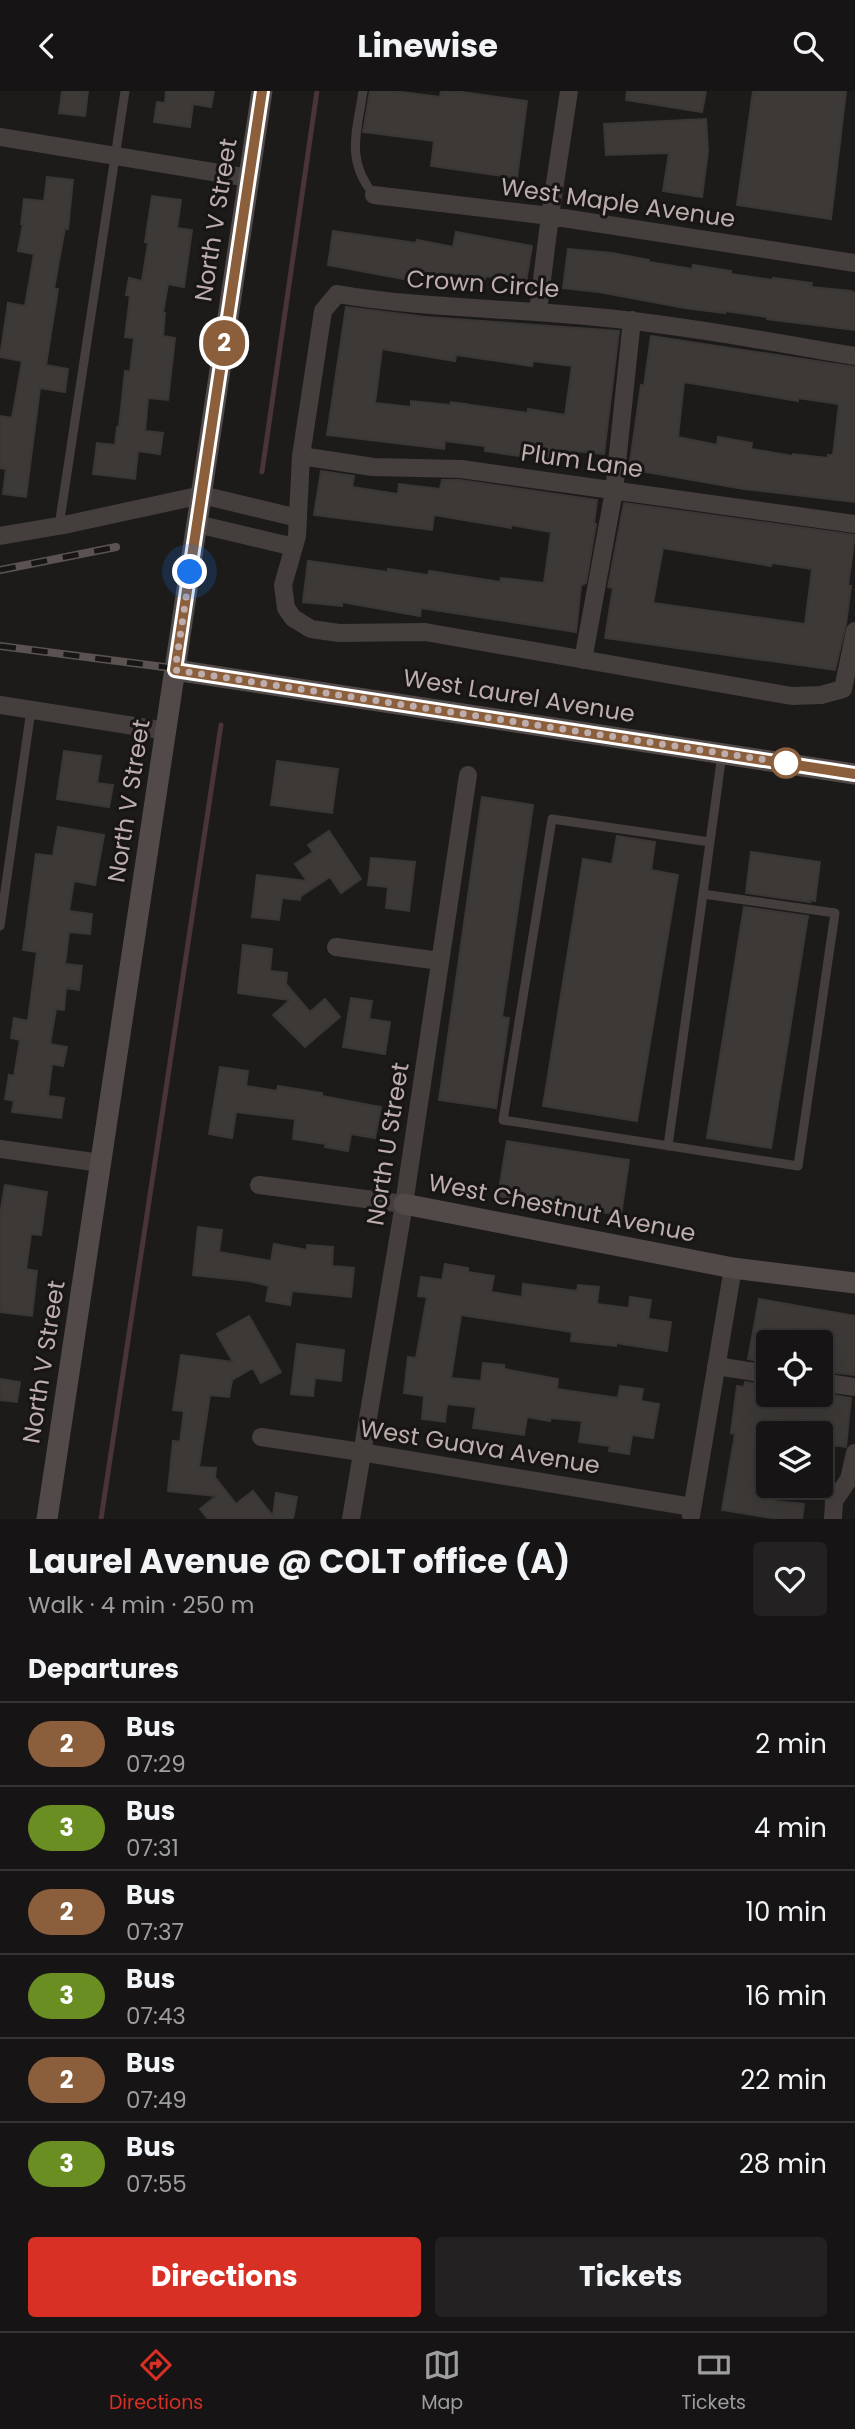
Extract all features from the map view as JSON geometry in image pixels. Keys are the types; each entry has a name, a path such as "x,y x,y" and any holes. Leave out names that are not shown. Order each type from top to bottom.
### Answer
{"street":[{"name":"North V Street","path":"47,1519 262,91"},
{"path":"538,311 569,91"},
{"path":"0,137 249,178"},
{"name":"West Maple Avenue","path":"374,195 550,216 855,264"},
{"name":"Crown Circle","path":"855,356 632,320 378,301 337,294 323,311 301,456 294,547 283,585 286,608 293,618 311,629 339,633 425,632 792,696 821,695 843,689 855,631"},
{"path":"583,660 614,491 632,320"},
{"name":"Plum Lane","path":"301,456 373,467 461,469 855,524"},
{"path":"0,536 202,495 298,518"},
{"path":"197,524 294,547"},
{"name":"West Laurel Avenue","path":"175,670 855,774"},
{"path":"0,705 166,731"},
{"name":"North U Street","path":"351,1519 404,1204 468,775"},
{"path":"336,947 440,961"},
{"path":"0,1149 101,1163"},
{"name":"West Chestnut Avenue","path":"259,1185 404,1204 733,1268 855,1283"},
{"path":"691,1513 733,1268"},
{"path":"716,1366 756,1372"},
{"path":"833,1384 855,1387"},
{"name":"West Guava Avenue","path":"261,1437 361,1452 691,1513"},
{"path":"833,1519 834,1501 849,1479 855,1453"}],"lane":[{"path":"59,526 125,91"},
{"path":"363,91 355,147 361,179 374,195"},
{"path":"0,926 31,709"},
{"path":"668,1146 722,754"},
{"path":"703,894 835,913 798,1166 503,1120 552,819 710,842"}],"building":[{"path":"62,91 88,91 85,116 59,113"},
{"path":"166,91 214,91 211,107 193,104 190,127 154,122 157,102 165,103"},
{"path":"370,91 440,97 441,91 454,91 527,101 517,178 431,166 434,141 363,132"},
{"path":"627,91 706,91 702,112 626,100"},
{"path":"753,91 846,91 831,219 737,205"},
{"path":"706,119 708,151 702,197 663,191 669,153 606,155 604,124"},
{"path":"47,177 73,180 68,229 65,228 54,289 58,289 46,365 68,369 65,392 40,388 26,497 3,494 6,469 0,468 0,416 12,418 22,361 0,357 8,303 25,306 34,254 18,251 24,199 44,201"},
{"path":"152,196 181,200 177,228 192,230 184,287 168,284 163,313 163,336 175,338 168,400 148,398 145,431 163,433 160,454 138,451 135,479 93,474 97,443 115,445 119,427 125,371 130,372 134,338 125,337 130,296 126,295 129,278 142,281"},
{"path":"333,231 416,243 417,240 453,247 456,232 532,246 526,282 485,276 485,279 446,272 444,281 410,274 409,280 328,265"},
{"path":"568,249 612,253 692,269 693,265 731,271 731,274 812,283 811,287 851,291 855,293 855,330 725,311 685,308 563,288"},
{"path":"346,307 426,317 619,331 604,454 563,450 562,459 485,451 485,446 445,441 444,449 327,435","holes":["382,349 455,361 456,355 532,366 533,361 572,366 565,415 528,409 528,413 451,402 450,405 411,401 411,407 375,403"]},
{"path":"651,336 855,367 855,502 744,489 629,469 641,385 644,386","holes":["684,382 798,401 798,398 839,404 833,455 828,455 828,458 751,449 752,443 718,437 717,445 678,437"]},
{"path":"321,471 354,476 352,487 398,494 399,484 440,489 442,480 460,480 597,500 596,524 586,583 581,585 576,632 421,608 420,616 342,602 342,606 303,602 308,561 388,572 388,569 428,575 429,571 500,582 501,578 544,583 551,532 434,515 432,530 314,515"},
{"path":"624,503 855,535 846,624 835,670 605,638 613,588 608,587","holes":["663,548 771,566 772,563 812,569 805,624 653,603"]},
{"path":"64,751 101,756 97,783 113,785 109,807 57,799"},
{"path":"277,761 338,769 332,813 271,805"},
{"path":"482,797 533,805 502,1017 509,1018 496,1108 439,1100"},
{"path":"58,827 104,835 95,885 74,881 69,911 92,914 90,934 69,932 65,964 82,966 79,990 66,988 64,1010 56,1009 50,1044 67,1047 63,1066 52,1064 48,1096 64,1098 61,1118 12,1112 14,1101 5,1099 9,1075 14,1076 20,1040 11,1038 14,1018 28,1021 37,952 23,950 36,854 53,856"},
{"path":"329,831 361,879 341,893 330,877 301,896 300,900 282,898 279,920 252,917 257,875 307,881 295,864 313,852 308,845"},
{"path":"617,836 655,842 651,870 678,875 637,1121 543,1106 583,859 612,864"},
{"path":"751,852 820,862 815,901 746,893"},
{"path":"371,858 415,862 409,911 386,908 388,887 368,885"},
{"path":"744,907 808,916 771,1148 707,1138"},
{"path":"243,945 272,949 270,971 287,973 286,984 310,1012 325,999 340,1017 305,1047 273,1015 290,1000 238,993"},
{"path":"351,998 372,1001 369,1019 390,1022 385,1054 343,1047"},
{"path":"220,1067 248,1071 246,1086 277,1091 278,1086 381,1107 375,1138 351,1134 348,1151 325,1147 326,1144 293,1139 295,1119 236,1112 232,1138 209,1134"},
{"path":"507,1141 629,1160 621,1215 498,1196"},
{"path":"5,1185 47,1192 41,1235 31,1234 26,1269 37,1271 32,1316 0,1312 0,1215"},
{"path":"198,1227 222,1230 219,1252 271,1261 274,1244 307,1250 307,1245 333,1247 332,1266 354,1268 351,1297 292,1291 290,1305 266,1301 269,1286 193,1275"},
{"path":"445,1264 468,1268 468,1272 494,1276 491,1292 522,1297 523,1284 577,1291 578,1285 599,1287 597,1304 629,1308 630,1297 651,1300 648,1319 671,1322 667,1351 616,1343 616,1346 571,1341 572,1332 461,1315 451,1378 481,1381 483,1363 504,1365 504,1369 558,1379 557,1389 618,1398 620,1386 643,1389 641,1401 659,1404 653,1438 632,1435 629,1454 609,1451 610,1446 579,1442 582,1421 551,1418 550,1421 527,1417 524,1435 473,1428 476,1407 447,1404 445,1422 422,1419 424,1396 404,1393 408,1357 416,1358 427,1297 418,1296 421,1277 442,1280"},
{"path":"759,1299 855,1316 855,1375 833,1372 833,1330 756,1330 756,1361 748,1359"},
{"path":"249,1316 281,1372 261,1383 253,1368 232,1380 229,1397 210,1395 199,1467 216,1468 215,1477 236,1504 253,1491 273,1516 276,1493 297,1497 293,1519 208,1519 200,1509 216,1496 168,1491 173,1441 180,1442 184,1411 173,1410 181,1355 233,1362 217,1334"},
{"path":"297,1344 344,1350 341,1381 315,1378 313,1396 291,1394"},
{"path":"0,1379 20,1382 17,1402 0,1400"},
{"path":"745,1382 756,1383 756,1407 833,1407 833,1395 851,1398 846,1447 833,1445 833,1421 756,1421 756,1498 775,1498 775,1501 804,1504 802,1519 778,1519 722,1510 735,1434 731,1433 737,1386 744,1387"}],"waterway":[{"path":"262,472 317,91"},
{"path":"101,1519 221,725"}],"railway":[{"path":"0,570 116,547"},
{"path":"0,646 203,672 855,774"}],"bus line":[{"name":"2","path":"262,91 175,670 855,774"}],"route":[{"path":"190,572 175,670 786,763"}]}
